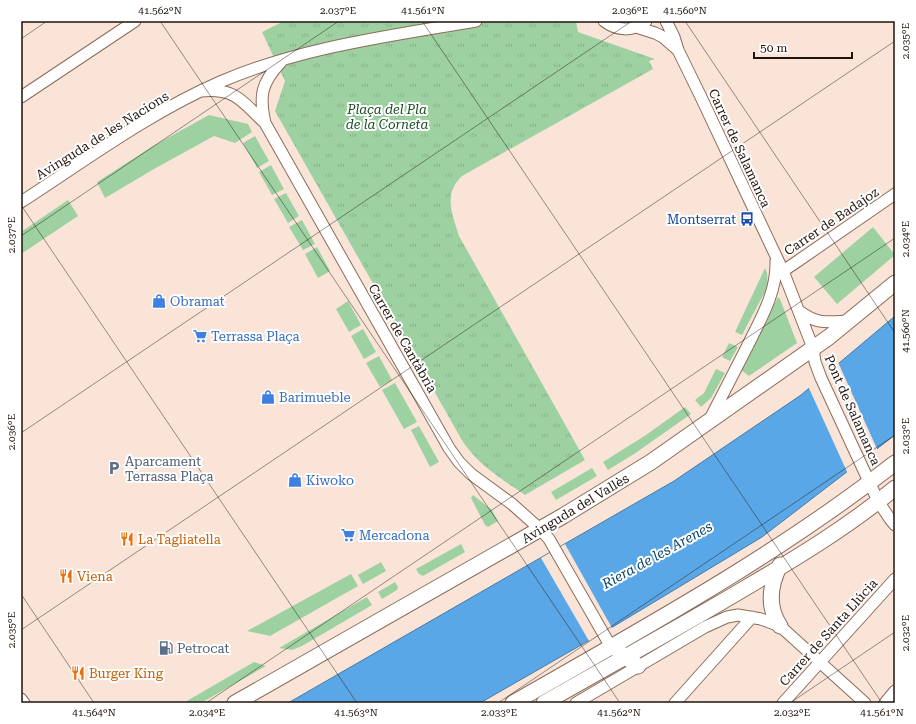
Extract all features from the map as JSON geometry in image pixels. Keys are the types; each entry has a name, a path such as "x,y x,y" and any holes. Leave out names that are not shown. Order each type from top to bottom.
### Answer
{"main road":[{"name":"Avinguda del Vallès","path":"235,703 545,534 707,424 829,337 895,283"},
{"path":"513,703 610,643 752,563 802,531 868,477 895,463"},
{"path":"544,703 811,549 878,502 895,488"},
{"path":"780,626 775,619 770,602 774,580 786,552 802,531"},
{"path":"610,643 625,657 638,666"}],"street":[{"path":"21,97 135,21"},
{"name":"Avinguda de les Nacions","path":"21,202 148,119 201,91 222,82 294,56 388,36 476,21"},
{"path":"604,21 614,27 622,29 636,27 646,21"},
{"name":"Carrer de Salamanca","path":"666,21 674,37 678,50 782,271 799,311 812,348"},
{"name":"Carrer de Salamanca","path":"636,27 663,37 678,50"},
{"name":"Carrer de Cantàbria","path":"265,123 261,108 263,89 271,72 283,60"},
{"name":"Carrer de Cantàbria","path":"201,91 214,90 234,95 244,101 265,123 449,448 459,462 471,474 512,504 545,534 610,643"},
{"name":"Carrer de Badajoz","path":"782,271 802,259 895,194"},
{"name":"Carrer de Salamanca","path":"707,424 766,310 775,285 777,274 776,259"},
{"path":"799,311 810,319 823,322 849,321"},
{"name":"Pont de Salamanca","path":"812,348 818,372 868,477 878,502 895,525"},
{"name":"Carrer de Santa Llúcia","path":"783,703 895,579"},
{"path":"576,703 706,627 727,617 738,615 761,619 780,626 865,703"},
{"path":"675,703 752,617"},
{"path":"885,703 895,692"},
{"path":"21,699 24,703"}],"green space":[{"name":"Plaça del Pla de la Corneta","path":"284,21 576,21 578,32 655,59 649,61 653,69 462,176 456,183 451,197 452,212 459,236 585,460 525,495 483,465 463,442 275,111 285,81 262,32"},
{"path":"209,115 248,124 252,132 235,143 214,136 105,198 97,182 153,146"},
{"path":"255,136 269,161 257,168 243,143"},
{"path":"271,165 284,189 272,195 259,172"},
{"path":"286,193 299,216 288,223 274,199"},
{"path":"68,200 78,216 21,254 21,232"},
{"path":"302,220 315,244 303,250 289,227"},
{"path":"873,227 895,255 837,304 814,277"},
{"path":"317,247 330,271 318,278 305,254"},
{"path":"765,268 768,286 742,335 735,332"},
{"path":"778,297 797,343 749,376 741,370"},
{"path":"348,301 361,325 349,332 336,309"},
{"path":"363,329 376,352 364,359 351,336"},
{"path":"729,343 738,347 730,361 722,357"},
{"path":"379,356 392,380 380,387 366,363"},
{"path":"716,369 725,373 711,398 701,407 695,400 704,393"},
{"path":"395,383 417,422 404,429 382,390"},
{"path":"685,407 691,414 634,454 608,470 603,462 646,435"},
{"path":"419,426 439,462 430,467 411,430"},
{"path":"592,468 597,476 556,500 551,492"},
{"path":"473,495 492,510 498,521 488,527 485,525 471,498"},
{"path":"461,544 465,552 423,576 419,574 416,569"},
{"path":"381,562 386,571 363,584 358,575"},
{"path":"351,574 358,586 270,636 247,631"},
{"path":"395,582 398,587 397,590 382,599 378,592"},
{"path":"367,597 372,605 302,646 292,650 279,648"},
{"path":"254,662 266,666 201,703 185,702"}],"water":[{"name":"Riera de les Arenes","path":"895,316 895,435 762,537 616,625 480,703 288,703 674,481 801,395"}],"pier":[{"path":"837,360 878,451 848,474 808,386"},
{"path":"565,544 612,628 589,641 541,558"}],"place":[{"name":"Montserrat","path":"747,219"},
{"name":"Obramat","path":"159,301"},
{"name":"Terrassa Plaça","path":"200,336"},
{"name":"Barimueble","path":"268,397"},
{"name":"Aparcament Terrassa Plaça","path":"114,468"},
{"name":"Kiwoko","path":"295,480"},
{"name":"Mercadona","path":"348,535"},
{"name":"La Tagliatella","path":"127,539"},
{"name":"Viena","path":"66,576"},
{"name":"Petrocat","path":"166,648"},
{"name":"Burger King","path":"78,673"}]}
